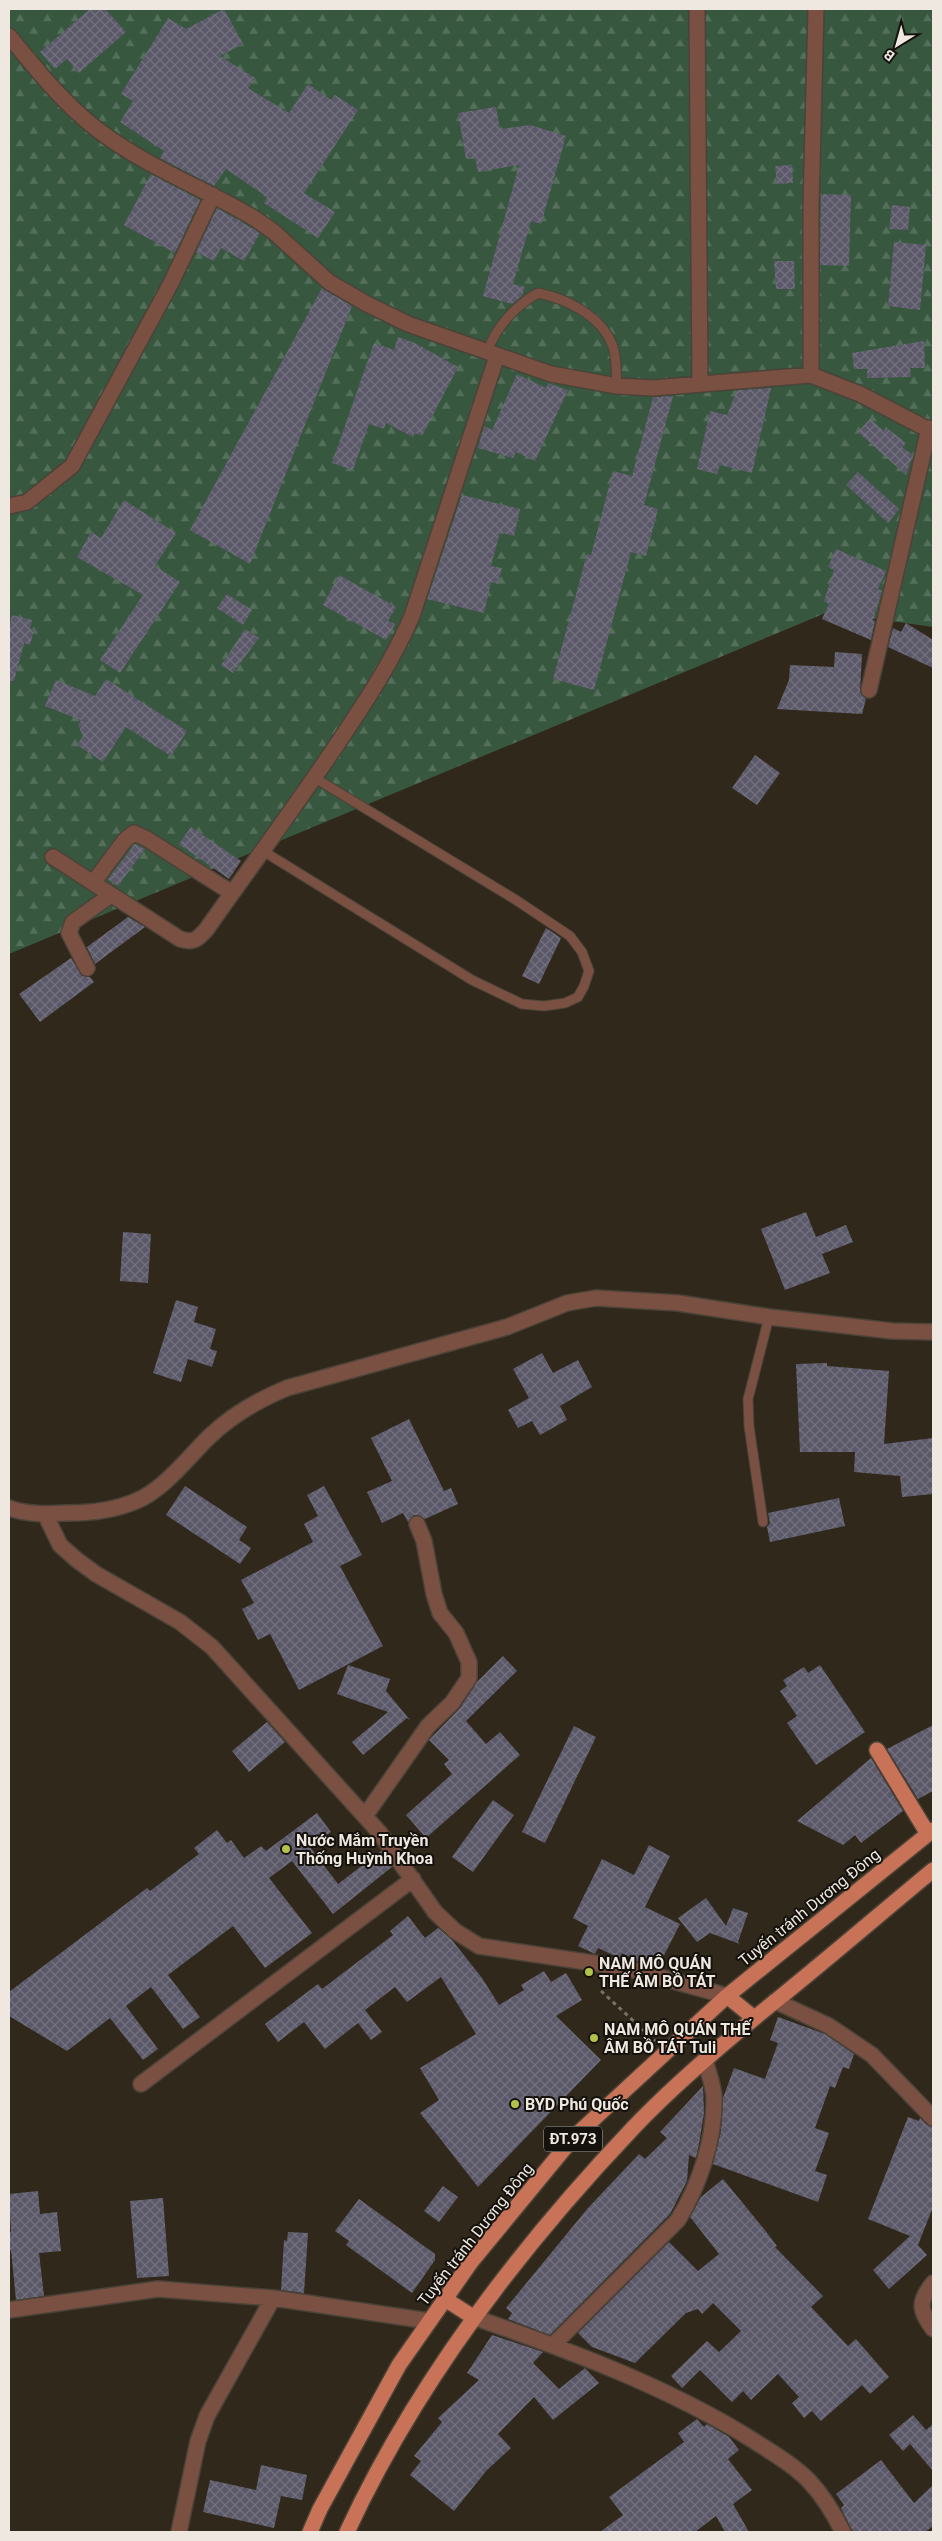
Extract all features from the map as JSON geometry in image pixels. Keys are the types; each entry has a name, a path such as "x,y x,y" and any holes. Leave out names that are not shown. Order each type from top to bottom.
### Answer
{"main road":[{"path":"877,1750 931,1832"},
{"name":"Tuyến tránh Dương Đông","path":"310,2532 320,2509 399,2365 471,2262 573,2138 727,1996 931,1832"},
{"name":"ĐT.973","path":"347,2532 368,2488 430,2381 473,2317 554,2218 628,2134 753,2017 776,2001 933,1870"},
{"path":"727,1996 753,2017"},
{"path":"445,2299 473,2317"}],"street":[{"path":"697,9 700,384"},
{"path":"811,374 811,206 816,9"},
{"path":"9,36 74,110 98,131 126,149 254,218 274,232 330,282 367,304 408,324 551,374 617,386 653,388 811,374 860,394 931,430 869,690"},
{"path":"9,506 27,502 72,466 171,284 213,195"},
{"path":"53,856 163,930 190,942 197,940 206,930 315,778 386,670 408,625 492,354"},
{"path":"93,883 125,840 134,833 147,839 232,893"},
{"path":"87,968 69,933 73,922 111,895"},
{"path":"9,1508 26,1514 93,1513 137,1501 171,1477 210,1436 240,1411 261,1398 287,1388 507,1327 567,1303 596,1298 644,1300 892,1331 933,1332"},
{"path":"45,1514 60,1546 77,1560 96,1574 180,1622 212,1647 365,1816 414,1879 434,1912 455,1931 479,1946 627,1968 727,1996"},
{"path":"365,1816 428,1726 452,1703 469,1678 469,1662 456,1633 440,1613 434,1594 424,1541 416,1524"},
{"path":"141,2084 414,1879"},
{"path":"776,2001 828,2026 865,2049 933,2118"},
{"path":"553,2345 678,2220 692,2196 701,2176 715,2097 705,2060"},
{"path":"933,2283 921,2302 922,2313 933,2329"},
{"path":"9,2310 158,2289 272,2298 429,2321"},
{"path":"179,2532 198,2441 207,2416 272,2298"},
{"path":"473,2317 553,2345 682,2401 727,2424 774,2453 808,2480 827,2502 843,2532"}],"lane":[{"path":"492,354 497,329 527,300 538,293 554,296 582,311 604,329 614,348 617,386"},
{"path":"263,851 472,980 522,1004 558,1004 578,996 589,971 582,952 570,936 516,900 315,778"},
{"path":"763,1522 749,1426 748,1399 769,1317"}],"path":[{"path":"601,1991 638,2025"}],"green space":[{"path":"9,9 933,9 933,627 828,612 9,954"}],"building":[{"path":"90,9 105,9 126,32 79,73 67,59 55,69 40,52"},
{"path":"224,9 243,44 220,56 255,78 248,88 289,113 308,84 331,100 335,95 358,110 304,193 335,212 318,238 264,203 267,197 226,169 214,186 160,158 164,151 120,122 133,101 121,94 168,18 186,29"},
{"path":"496,107 500,129 530,125 566,136 541,224 531,221 513,284 525,287 522,296 512,304 483,296 519,165 478,172 475,158 466,159 458,113"},
{"path":"792,165 793,183 777,184 775,166"},
{"path":"151,174 200,200 175,253 124,225"},
{"path":"821,194 851,195 849,266 820,265"},
{"path":"892,205 910,207 908,230 889,229"},
{"path":"217,208 260,233 244,261 221,248 214,261 196,252"},
{"path":"894,242 926,245 920,310 888,306"},
{"path":"774,261 794,261 795,289 776,289"},
{"path":"322,288 352,306 250,564 190,530"},
{"path":"398,337 415,343 458,367 422,436 415,432 413,437 386,423 384,429 369,424 353,470 332,463 374,343 394,350"},
{"path":"924,341 925,368 910,368 911,377 867,378 867,369 854,369 852,353"},
{"path":"517,374 546,388 548,383 568,390 535,461 516,452 513,458 478,448 484,426 492,430"},
{"path":"771,388 752,473 720,465 717,474 697,469 710,411 727,415 737,390"},
{"path":"673,396 644,505 658,509 646,556 631,552 594,690 553,679 587,554 591,555 613,471 632,476 653,397"},
{"path":"870,419 884,431 888,429 906,443 902,447 913,455 906,475 858,432"},
{"path":"858,472 899,509 888,523 846,485"},
{"path":"462,495 520,509 514,536 500,532 491,566 502,568 498,584 491,582 484,613 427,599"},
{"path":"124,500 176,533 155,566 180,582 120,673 100,660 143,595 77,557 91,532 101,538"},
{"path":"836,549 886,571 878,589 882,591 873,620 875,621 871,640 822,619 829,604 824,601 834,570 828,567"},
{"path":"339,575 396,607 388,621 395,624 386,640 323,605"},
{"path":"227,594 252,610 243,625 217,608"},
{"path":"12,615 32,620 30,629 34,630 30,645 24,643 14,681 9,681 9,628"},
{"path":"906,623 933,640 933,668 888,647 893,628 901,632"},
{"path":"245,629 259,638 233,673 221,665"},
{"path":"835,652 862,654 860,692 866,699 862,714 777,709 789,680 790,665 834,667"},
{"path":"106,679 187,731 171,756 126,727 103,762 77,745 83,736 78,725 81,720 45,706 56,680 95,696"},
{"path":"755,755 780,773 757,805 732,788"},
{"path":"191,827 241,861 229,879 179,844"},
{"path":"135,844 145,849 118,886 108,879"},
{"path":"128,917 145,927 95,964 87,947"},
{"path":"546,928 561,938 539,984 522,976"},
{"path":"71,958 82,976 90,977 94,982 40,1022 19,994"},
{"path":"806,1212 816,1237 846,1225 853,1242 822,1254 830,1273 785,1290 761,1229"},
{"path":"123,1232 151,1234 148,1283 120,1281"},
{"path":"176,1300 198,1307 194,1322 216,1329 210,1349 217,1351 212,1367 188,1359 181,1382 153,1373"},
{"path":"542,1353 553,1373 578,1360 592,1387 560,1406 567,1420 540,1435 532,1421 518,1428 508,1410 529,1398 513,1369"},
{"path":"827,1363 827,1366 889,1371 884,1444 933,1438 933,1494 902,1497 900,1476 854,1472 855,1452 800,1452 796,1364"},
{"path":"409,1419 444,1491 451,1488 458,1504 425,1519 419,1515 414,1515 408,1522 403,1513 382,1523 367,1492 392,1481 371,1438"},
{"path":"185,1486 247,1527 239,1540 251,1548 240,1564 166,1515"},
{"path":"324,1486 362,1555 340,1566 383,1646 299,1690 270,1634 258,1640 242,1609 254,1603 241,1580 313,1542 304,1524 318,1516 307,1495"},
{"path":"839,1498 845,1526 770,1542 767,1527 770,1523 768,1513"},
{"path":"503,1656 517,1671 466,1721 486,1744 500,1732 520,1755 426,1838 406,1815 452,1774 444,1764 449,1760 429,1740 460,1708 477,1682"},
{"path":"348,1665 390,1679 386,1691 410,1720 407,1718 363,1755 352,1742 388,1712 337,1694"},
{"path":"820,1665 865,1732 816,1765 787,1723 797,1716 780,1691 787,1686 783,1680 804,1667 808,1673"},
{"path":"267,1722 285,1742 249,1772 232,1751"},
{"path":"933,1725 933,1791 918,1799 887,1749"},
{"path":"574,1726 596,1737 545,1843 522,1832"},
{"path":"871,1758 903,1811 861,1843 855,1835 843,1845 797,1821"},
{"path":"493,1800 514,1815 473,1872 452,1857"},
{"path":"317,1813 331,1832 310,1847 338,1884 381,1851 392,1867 333,1914 292,1861 269,1878 312,1933 265,1968 233,1926 168,1975 200,2017 183,2029 151,1987 126,2006 158,2049 143,2060 110,2018 67,2051 9,2016 9,1992 147,1888 150,1891 199,1854 194,1848 217,1830 227,1843 231,1840 244,1858 261,1846 266,1851"},
{"path":"649,1845 670,1856 645,1907 680,1924 658,1967 639,1962 622,1953 620,1958 598,1948 595,1954 578,1946 588,1926 573,1918 602,1859 634,1875"},
{"path":"706,1898 726,1926 733,1908 748,1913 738,1942 740,1944 710,1933 697,1942 678,1918"},
{"path":"408,1916 425,1938 438,1928 452,1940 482,1978 499,2005 524,1990 521,1985 544,1971 551,1982 566,1973 582,2000 556,2016 601,2060 478,2187 420,2113 439,2100 420,2068 476,2034 441,1977 407,2002 395,1987 365,2010 382,2032 371,2040 358,2023 325,2049 304,2022 278,2042 265,2024 318,1984 322,1989 393,1935 390,1931"},
{"path":"778,2017 825,2034 854,2054 849,2069 843,2067 835,2088 830,2086 815,2128 829,2133 815,2171 827,2175 818,2202 713,2164 721,2131 723,2098 734,2068 765,2079 778,2043 770,2040"},
{"path":"703,2086 704,2113 696,2158 689,2155 687,2181 670,2214 550,2335 508,2319 512,2313 506,2308 588,2208 639,2154 645,2159 667,2138 660,2132"},
{"path":"908,2117 919,2121 920,2118 927,2125 933,2127 933,2207 918,2245 927,2255 889,2289 873,2270 910,2236 868,2219"},
{"path":"723,2179 777,2246 775,2247 823,2296 811,2307 848,2346 856,2339 889,2377 870,2394 862,2385 821,2421 812,2411 804,2418 792,2403 799,2397 778,2374 751,2400 743,2391 732,2402 700,2370 682,2388 671,2376 707,2341 719,2352 741,2331 713,2303 702,2314 698,2309 686,2313 635,2363 592,2347 578,2333 669,2242 698,2271 719,2254 690,2217 701,2197"},
{"path":"443,2186 458,2197 439,2222 424,2211"},
{"path":"38,2191 40,2214 57,2212 61,2251 39,2253 44,2296 16,2300 11,2250 9,2251 9,2232 11,2232 9,2194"},
{"path":"163,2198 169,2276 137,2278 130,2201"},
{"path":"359,2199 435,2254 435,2260 412,2293 346,2245 349,2241 335,2231"},
{"path":"288,2232 308,2233 304,2293 281,2290 284,2240 287,2241"},
{"path":"492,2335 543,2352 533,2363 559,2389 585,2368 599,2383 553,2420 534,2397 498,2434 511,2448 487,2470 454,2511 410,2475 421,2461 414,2456 442,2422 438,2418 479,2380 467,2373"},
{"path":"913,2415 926,2430 933,2424 933,2471 910,2444 903,2451 889,2435"},
{"path":"697,2419 704,2427 707,2424 729,2437 739,2450 728,2459 752,2490 733,2504 749,2532 725,2532 716,2516 695,2532 600,2532 623,2515 609,2497 684,2442 678,2433"},
{"path":"881,2460 914,2503 933,2485 933,2526 925,2532 854,2532 852,2530 841,2508 844,2505 836,2494"},
{"path":"261,2465 307,2475 302,2500 281,2496 274,2528 203,2512 210,2480 256,2490"}],"place":[{"name":"Nước Mắm Truyền Thống Huỳnh Khoa","path":"286,1849"},
{"name":"NAM MÔ QUÁN THẾ ÂM BỒ TÁT","path":"589,1972"},
{"name":"NAM MÔ QUÁN THẾ ÂM BỒ TÁT Tuli","path":"594,2038"},
{"name":"BYD Phú Quốc","path":"515,2104"}]}
